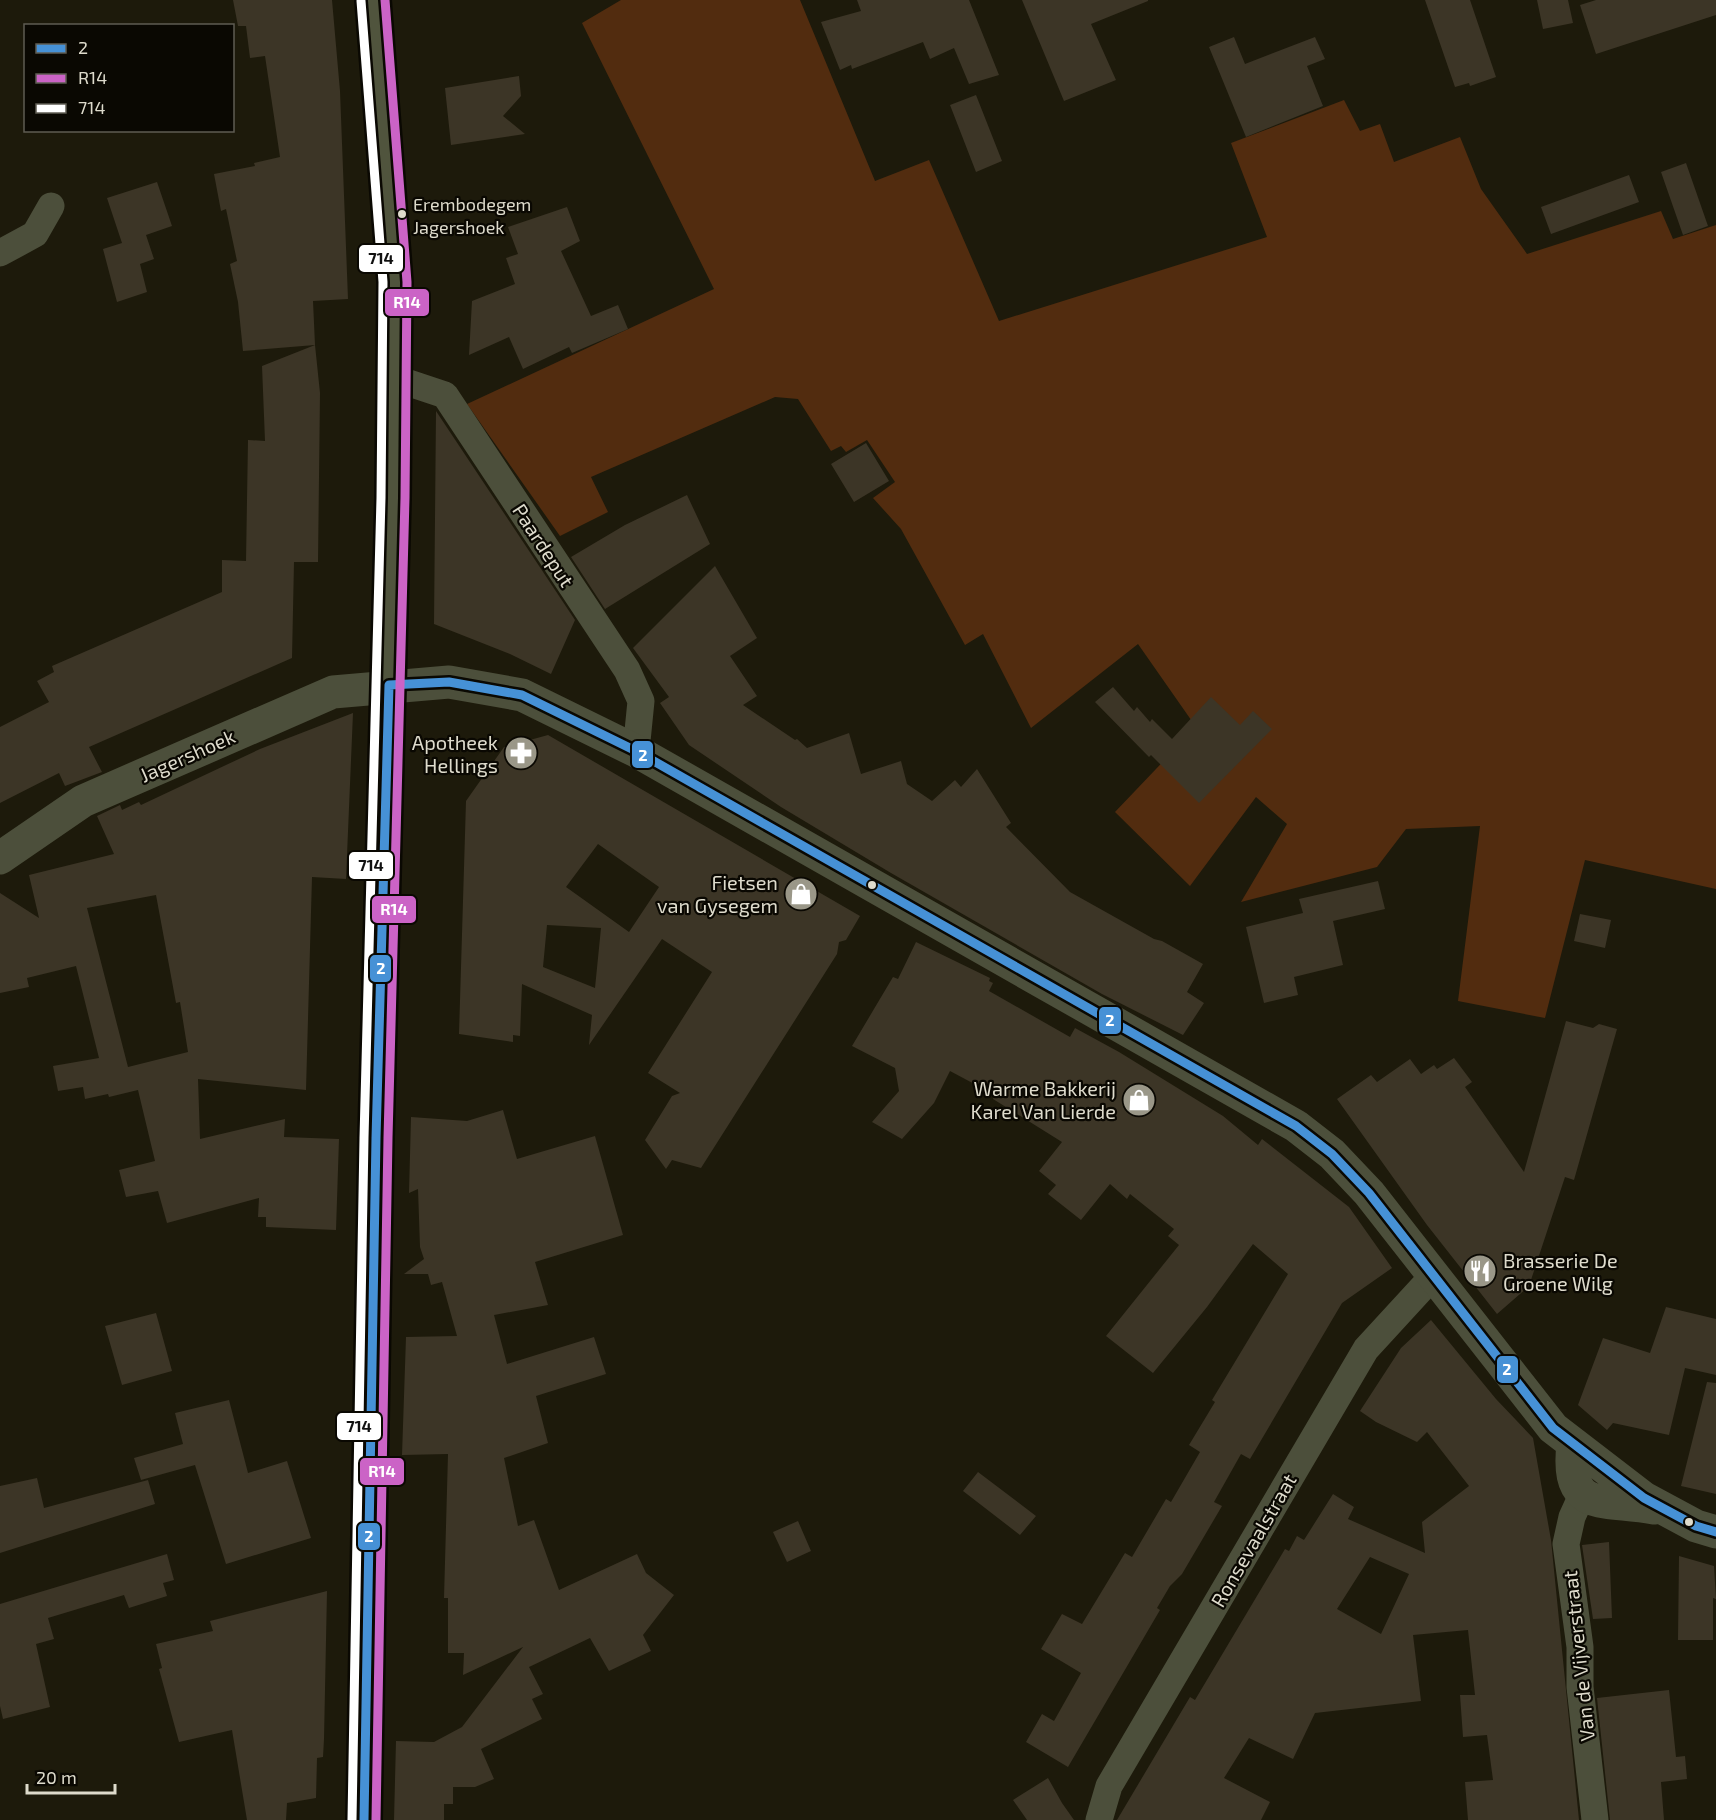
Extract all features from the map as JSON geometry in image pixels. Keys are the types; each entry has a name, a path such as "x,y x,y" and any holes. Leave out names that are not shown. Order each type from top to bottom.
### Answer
{"main road":[{"path":"364,1820 376,1138 389,685 395,282 372,0"}],"street":[{"path":"0,253 35,234 51,206"},
{"name":"Paardeput","path":"394,378 446,395 627,670 641,701 636,751"},
{"name":"Jagershoek","path":"0,858 83,801 333,692 389,685 449,682 522,695 636,751 1296,1126 1332,1154 1369,1194 1553,1428 1644,1498 1696,1526 1716,1532"},
{"name":"Ronsevaalstraat","path":"1099,1820 1109,1786 1366,1349 1433,1276"},
{"path":"1573,1444 1572,1481 1582,1495 1599,1501 1668,1511"},
{"name":"Van de Vijverstraat","path":"1582,1495 1572,1517 1566,1544 1578,1636 1580,1687 1595,1820"}],"shaded area":[{"path":"621,0 800,0 875,181 929,160 999,321 1267,237 1231,143 1344,100 1360,131 1380,124 1394,162 1460,137 1481,189 1527,254 1661,211 1673,239 1716,225 1716,889 1585,860 1545,1018 1458,1001 1480,826 1406,829 1377,867 1241,902 1287,824 1256,797 1190,886 1115,812 1196,727 1138,644 1031,728 983,634 965,645 901,529 873,498 895,482 867,440 846,452 841,446 831,451 798,399 775,397 591,477 608,512 560,536 467,404 714,289 582,23"}],"building":[{"path":"233,0 332,0 340,91 348,299 313,301 315,345 243,351 238,302 230,264 237,261 226,209 221,211 214,174 255,166 254,163 280,157 265,56 250,58 246,26 238,26"},
{"path":"857,0 969,0 999,75 969,84 954,48 930,59 923,42 852,69 851,65 840,70 821,22 861,11"},
{"path":"1022,0 1148,1 1091,24 1116,80 1064,101"},
{"path":"1425,0 1470,0 1496,77 1470,86 1469,83 1455,87"},
{"path":"1537,0 1568,0 1573,23 1543,29"},
{"path":"1596,0 1716,0 1716,15 1596,54 1580,5"},
{"path":"1234,37 1245,64 1315,37 1325,59 1307,66 1323,106 1246,137 1209,47"},
{"path":"519,76 521,96 503,116 525,134 451,145 445,88"},
{"path":"976,95 1002,161 976,172 950,105"},
{"path":"1686,163 1708,226 1683,235 1661,172"},
{"path":"1629,175 1639,202 1551,234 1541,207"},
{"path":"157,182 172,226 146,235 154,259 140,264 147,292 117,302 103,249 122,243 107,198"},
{"path":"567,207 580,241 561,251 591,316 618,305 628,329 572,353 569,347 523,369 509,337 469,355 472,301 515,284 506,258 518,254 508,227"},
{"path":"315,345 320,393 318,562 294,562 292,658 89,747 102,772 65,786 59,773 0,803 0,727 49,702 37,681 54,672 52,666 222,592 222,560 246,561 248,440 265,441 262,366"},
{"path":"436,411 575,620 551,674 510,654 434,624"},
{"path":"866,443 889,481 854,502 831,464"},
{"path":"687,495 710,544 605,609 571,557 625,525"},
{"path":"715,566 757,638 730,656 757,696 743,705 795,740 797,739 807,748 849,733 861,774 901,761 907,784 932,801 955,780 961,787 977,769 1011,823 1006,827 1070,892 1203,964 1187,992 1204,1003 1183,1035 1102,994 891,873 781,807 689,745 660,703 669,697 633,648"},
{"path":"1113,687 1134,711 1137,707 1150,722 1152,719 1172,739 1211,697 1240,725 1253,711 1272,729 1199,803 1151,755 1149,757 1095,702"},
{"path":"353,713 346,879 312,877 306,1090 198,1079 200,1139 285,1119 284,1137 339,1139 336,1230 266,1227 266,1217 258,1217 259,1198 167,1223 158,1191 126,1197 119,1170 155,1161 138,1090 109,1097 108,1094 85,1099 83,1087 58,1091 53,1066 99,1058 76,966 27,978 29,987 0,993 0,893 39,918 29,875 114,854 97,816 120,805 122,810 139,802 141,805 260,749","holes":["156,895 176,1003 180,1002 188,1052 128,1067 87,908"]},
{"path":"548,735 860,916 846,940 839,942 837,954 701,1168 672,1160 666,1169 645,1140 672,1096 680,1093 648,1073 712,972 662,939 589,1045 592,1015 522,984 520,1036 513,1035 513,1042 459,1034 466,801 504,747","holes":["598,844 659,887 629,932 566,887","547,925 601,928 595,988 543,967"]},
{"path":"1378,881 1385,909 1333,921 1343,965 1294,977 1298,995 1264,1003 1246,927 1303,913 1299,899"},
{"path":"1580,914 1611,920 1605,948 1574,941"},
{"path":"916,942 990,978 989,981 993,983 989,991 1070,1037 1075,1028 1119,1052 1223,1116 1258,1145 1262,1139 1349,1207 1392,1268 1342,1303 1250,1459 1241,1454 1214,1502 1222,1506 1182,1574 1170,1586 1157,1608 1160,1610 1068,1767 1026,1742 1042,1714 1054,1721 1081,1673 1041,1649 1062,1614 1082,1624 1125,1553 1132,1557 1166,1499 1171,1502 1200,1452 1189,1445 1215,1402 1212,1400 1288,1274 1253,1244 1207,1307 1153,1373 1106,1336 1179,1245 1168,1236 1174,1229 1130,1194 1127,1199 1110,1184 1081,1220 1048,1194 1056,1185 1039,1171 1062,1142 993,1099 995,1095 950,1071 934,1103 902,1139 872,1122 899,1091 895,1068 852,1046 893,977 898,979"},
{"path":"1566,1021 1593,1028 1599,1024 1617,1029 1574,1180 1565,1177 1529,1286 1497,1314 1427,1225 1337,1099 1371,1075 1377,1082 1410,1059 1421,1074 1434,1065 1437,1069 1454,1058 1472,1082 1465,1087 1524,1172"},
{"path":"503,1110 517,1159 595,1136 623,1235 535,1262 548,1305 494,1315 507,1364 594,1337 606,1374 536,1396 548,1443 504,1458 518,1526 534,1520 559,1590 637,1554 646,1573 674,1595 643,1635 651,1651 609,1671 590,1638 529,1667 543,1694 532,1699 542,1719 481,1749 494,1779 475,1787 453,1787 453,1804 444,1804 444,1820 394,1820 396,1741 434,1742 462,1727 523,1647 463,1675 464,1653 448,1653 448,1598 444,1598 448,1454 402,1455 406,1337 457,1336 442,1282 431,1285 428,1274 404,1274 424,1259 420,1247 418,1189 409,1193 411,1117 467,1121"},
{"path":"1666,1307 1716,1319 1716,1375 1685,1368 1669,1435 1613,1423 1607,1430 1578,1405 1603,1338 1650,1353"},
{"path":"156,1313 172,1371 122,1385 105,1326"},
{"path":"1431,1320 1496,1399 1533,1438 1551,1540 1579,1820 1468,1820 1465,1782 1493,1780 1487,1735 1463,1737 1460,1695 1475,1695 1468,1630 1413,1635 1421,1701 1315,1713 1293,1759 1249,1738 1224,1778 1270,1802 1261,1820 1117,1820 1190,1697 1195,1700 1285,1549 1289,1551 1297,1536 1304,1540 1333,1494 1354,1507 1348,1519 1425,1553 1422,1522 1469,1486 1427,1432 1417,1442 1376,1422 1360,1411 1401,1348","holes":["1370,1557 1409,1574 1381,1634 1337,1609"]},
{"path":"1707,1382 1716,1383 1716,1494 1681,1486"},
{"path":"229,1400 248,1473 287,1461 311,1538 226,1564 195,1465 141,1480 134,1458 183,1444 175,1413"},
{"path":"978,1472 1036,1516 1020,1535 963,1491"},
{"path":"37,1478 44,1508 148,1480 155,1504 0,1553 0,1486"},
{"path":"798,1521 811,1551 787,1562 773,1532"},
{"path":"1609,1542 1612,1618 1593,1619 1582,1545"},
{"path":"167,1554 174,1580 163,1583 167,1596 129,1608 124,1595 48,1618 54,1639 36,1644 50,1707 3,1719 0,1706 0,1604"},
{"path":"1679,1556 1714,1566 1716,1599 1713,1598 1713,1640 1678,1640"},
{"path":"327,1591 324,1739 323,1757 317,1758 316,1798 287,1803 286,1820 247,1820 232,1730 179,1742 159,1669 162,1668 156,1644 213,1631 210,1621"},
{"path":"1669,1690 1676,1757 1685,1756 1687,1779 1661,1782 1664,1820 1610,1820 1597,1698"},
{"path":"1048,1778 1074,1820 1027,1820 1013,1800"}],"transit line":[{"name":"R14","path":"376,1820 388,1138 405,498 407,282 385,0"},
{"name":"714","path":"352,1820 364,1138 381,498 383,282 361,1"},
{"name":"2","path":"389,685 449,682 522,695 636,751 1296,1126 1332,1154 1369,1193 1553,1428 1644,1498 1696,1526 1716,1532"},
{"name":"2","path":"364,1820 376,1138 389,685"}],"place":[{"name":"Erembodegem Jagershoek","path":"402,214"},
{"name":"Apotheek Hellings","path":"521,753"},
{"name":"Fietsen van Gysegem","path":"801,894"},
{"name":"Warme Bakkerij Karel Van Lierde","path":"1139,1100"},
{"name":"Brasserie De Groene Wilg","path":"1480,1271"}]}
